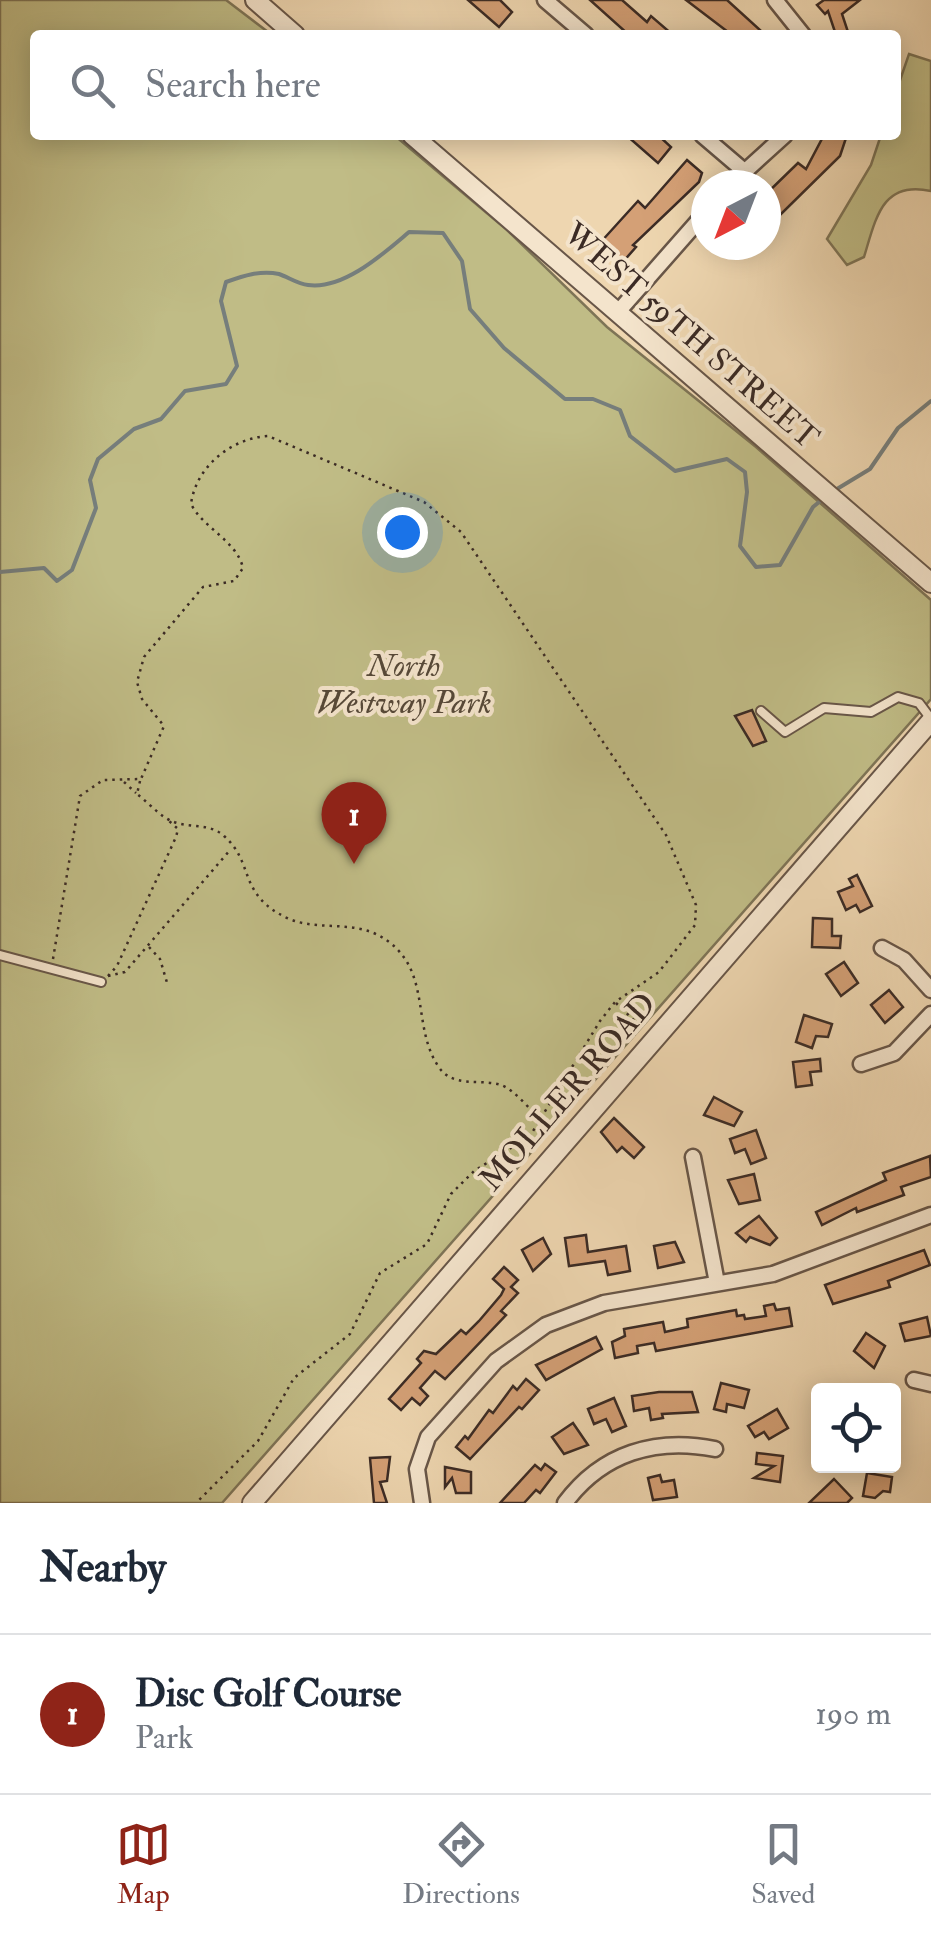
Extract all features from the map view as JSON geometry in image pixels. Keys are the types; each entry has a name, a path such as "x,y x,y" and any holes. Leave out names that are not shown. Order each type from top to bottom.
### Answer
{"street":[{"path":"254,0 289,30"},
{"path":"545,0 580,30"},
{"path":"774,0 800,30"},
{"name":"WEST 59TH STREET","path":"418,140 931,583"},
{"path":"708,140 743,170 778,140"},
{"path":"618,312 691,229"},
{"name":"MOLLER ROAD","path":"252,1503 931,720"},
{"path":"882,948 904,960 931,990"},
{"path":"861,1064 894,1053 931,1014"},
{"path":"693,1156 717,1283"},
{"path":"422,1503 417,1469 425,1442 509,1350 546,1325 582,1309 773,1274 931,1214"},
{"path":"914,1380 931,1384"},
{"path":"566,1503 593,1473 632,1451 676,1444 714,1449"}],"lane":[{"path":"760,712 785,732 824,708 872,712 898,697 919,703 931,720"},
{"path":"0,955 101,982"}],"path":[{"path":"138,794 164,726 142,698 137,682 144,657 203,587 234,581 243,568 241,556 198,516 192,504 200,476 231,445 247,437 268,436 424,502 461,532 666,835 696,905 695,924 678,951 659,972 615,1002 600,1020 530,1136 474,1171 452,1194 427,1244 380,1273 350,1334 294,1378 258,1442 196,1503"},
{"path":"39,956 53,960 80,796 103,780 141,779"},
{"path":"123,782 178,828 117,966 108,976 119,977 232,848"},
{"path":"167,819 208,827 224,836 253,894 268,907 292,920 374,930 392,944 409,960 418,982 429,1048 440,1069 453,1080 502,1086 542,1121"},
{"path":"148,946 160,959 168,986"},
{"path":"615,1002 654,1039"}],"green space":[{"name":"North Westway Park","path":"0,0 226,0 265,30 30,30 30,140 400,140 507,230 607,327 756,447 931,600 931,699 222,1503 0,1503"},
{"path":"909,54 931,61 931,191 915,189 891,197 878,216 864,257 847,265 827,239 871,165 879,140 901,140 901,77"}],"building":[{"path":"468,0 500,0 512,12 499,27"},
{"path":"590,0 622,0 647,22 651,16 667,30 623,30"},
{"path":"686,0 727,0 760,30 725,30"},
{"path":"824,0 860,0 842,14 847,30 834,30 828,11 825,14 817,5"},
{"path":"632,140 663,140 671,147 658,163"},
{"path":"821,140 845,140 840,156 781,214 781,179 798,163 806,169"},
{"path":"687,160 699,170 691,170 691,190 633,245 636,247 622,263 599,244 638,201 645,208"},
{"path":"752,710 766,741 753,746 735,716"},
{"path":"857,875 872,906 860,912 856,905 846,910 838,892 853,886 849,879"},
{"path":"813,918 832,919 832,936 841,936 840,948 812,947"},
{"path":"844,962 858,983 841,996 826,974"},
{"path":"889,990 903,1007 885,1023 871,1005"},
{"path":"804,1015 832,1024 828,1037 816,1036 812,1048 796,1042"},
{"path":"820,1059 821,1071 810,1072 812,1085 796,1087 793,1062"},
{"path":"714,1097 742,1112 734,1126 704,1115"},
{"path":"614,1118 644,1147 634,1158 622,1147 617,1152 601,1132"},
{"path":"756,1130 766,1158 751,1164 745,1149 735,1153 730,1139"},
{"path":"930,1156 931,1177 901,1187 904,1195 857,1212 856,1208 822,1225 816,1212 886,1180 883,1173"},
{"path":"754,1174 760,1200 739,1204 728,1180"},
{"path":"759,1216 777,1238 770,1245 750,1237 746,1242 736,1233"},
{"path":"586,1235 588,1252 626,1246 630,1271 608,1275 605,1261 569,1266 565,1238"},
{"path":"543,1238 551,1254 533,1271 522,1250"},
{"path":"675,1242 684,1262 658,1268 654,1246"},
{"path":"924,1250 930,1265 888,1281 890,1287 833,1304 825,1285"},
{"path":"504,1267 518,1280 511,1287 518,1293 501,1311 506,1315 445,1379 435,1371 420,1388 428,1396 420,1405 412,1398 401,1410 389,1399 421,1363 417,1359 424,1351 436,1354 461,1330 466,1334 479,1321 504,1289 493,1279"},
{"path":"774,1304 776,1310 789,1308 792,1326 656,1351 654,1343 637,1346 638,1353 615,1358 612,1342 625,1336 624,1329 663,1322 665,1332 688,1327 687,1319 736,1310 737,1316 744,1315 745,1319 766,1316 764,1306"},
{"path":"927,1317 931,1336 905,1341 900,1324"},
{"path":"866,1333 885,1346 874,1368 854,1351"},
{"path":"596,1337 602,1349 546,1380 536,1365"},
{"path":"526,1379 539,1390 470,1459 456,1447 465,1436 468,1439 489,1410 493,1413 513,1386 517,1390"},
{"path":"721,1383 749,1390 744,1408 727,1404 726,1412 714,1409"},
{"path":"692,1392 698,1412 662,1414 663,1418 651,1420 649,1408 634,1411 632,1396"},
{"path":"614,1398 626,1426 612,1432 606,1419 594,1424 588,1409"},
{"path":"777,1409 788,1428 769,1439 764,1432 755,1437 748,1426"},
{"path":"573,1423 588,1445 564,1454 552,1437"},
{"path":"757,1453 783,1456 780,1482 754,1478 774,1466 756,1464"},
{"path":"390,1457 387,1481 380,1482 387,1503 374,1503 370,1458"},
{"path":"545,1464 556,1472 540,1493 536,1490 524,1503 500,1503 535,1465 541,1470"},
{"path":"445,1467 471,1472 471,1493 456,1493 452,1478 445,1487"},
{"path":"867,1473 892,1477 890,1492 883,1491 875,1498 863,1496"},
{"path":"660,1475 662,1482 674,1480 677,1497 653,1500 648,1478"},
{"path":"834,1479 852,1498 847,1503 809,1503"}],"waterway":[{"path":"0,572 44,568 57,581 72,570 96,508 90,480 98,459 134,429 161,419 185,391 226,384 237,366 221,301 226,282 265,273 308,285 335,282 363,268 409,232 443,233 462,261 470,309 504,348 565,399 593,399 620,410 630,436 675,471 727,459 745,472 747,492 740,546 756,567 780,565 813,507 824,498"},
{"path":"832,492 870,469 898,428 931,401"}],"place":[{"name":"Disc Golf Course","path":"354,864"}]}
